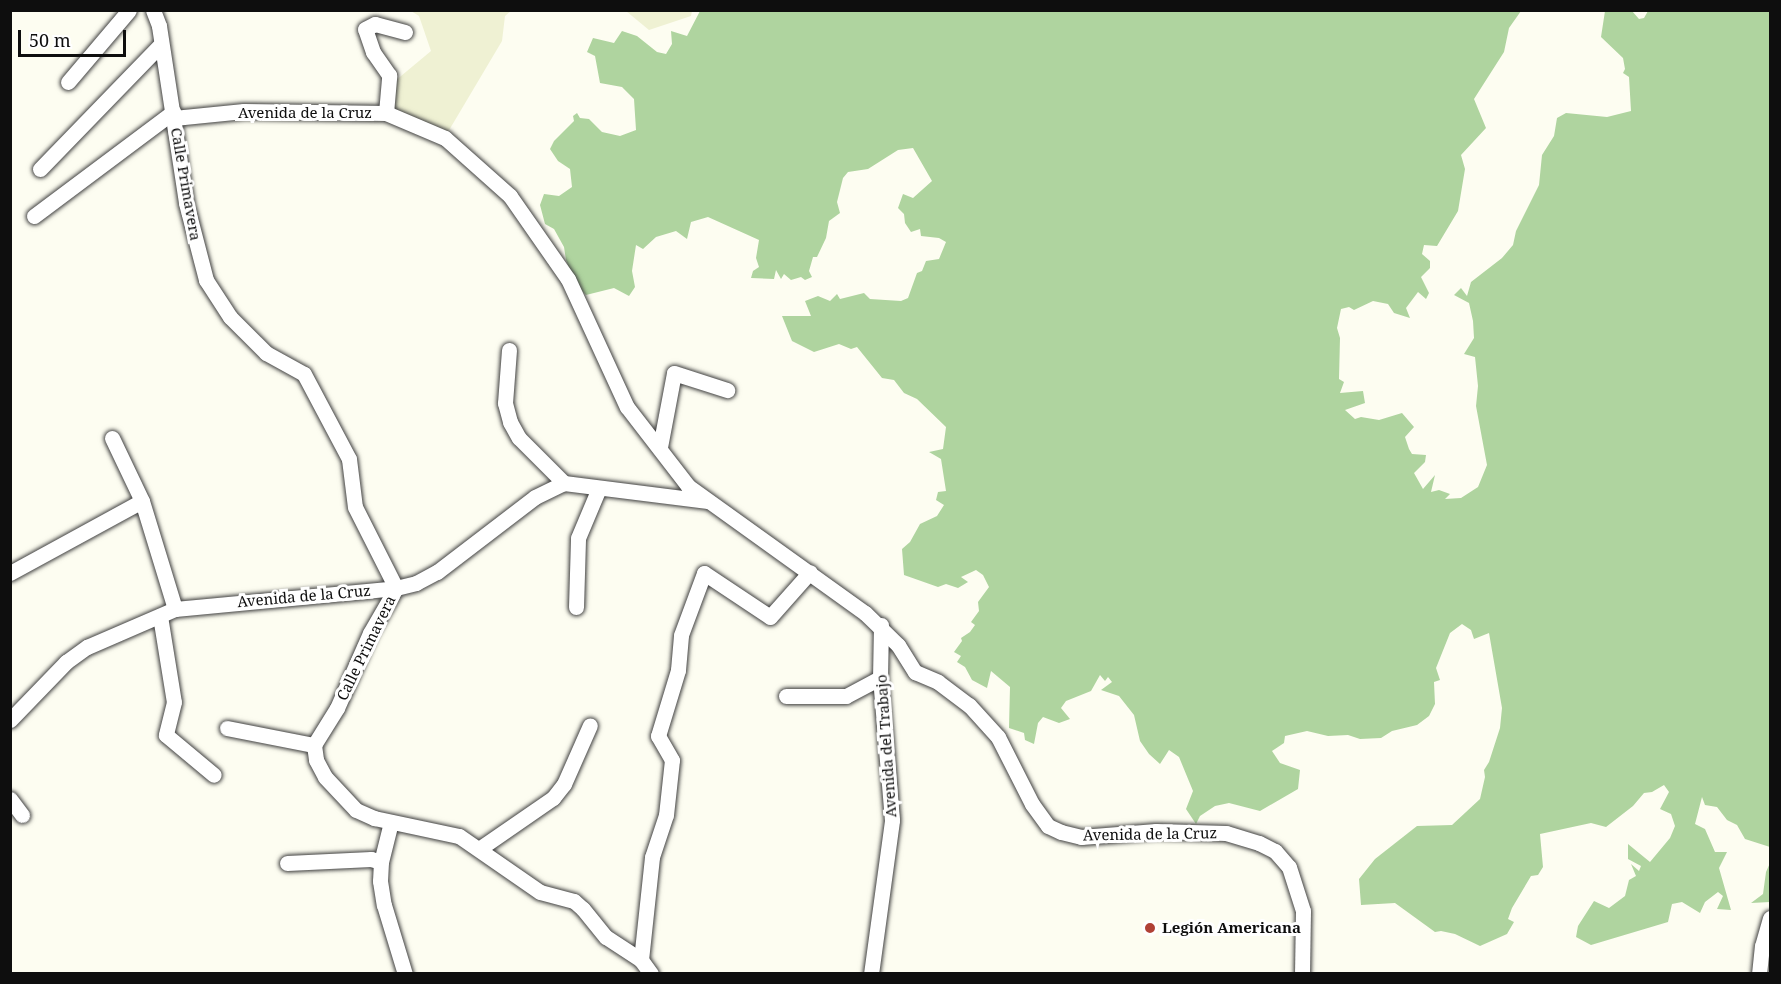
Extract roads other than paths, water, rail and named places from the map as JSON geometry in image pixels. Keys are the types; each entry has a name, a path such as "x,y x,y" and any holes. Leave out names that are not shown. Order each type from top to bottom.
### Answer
{"street":[{"path":"68,82 129,10"},
{"name":"Calle Primavera","path":"153,10 159,26 160,45 186,203 206,280 230,317 266,352 304,374 349,459 355,507 396,588 370,633 337,708 314,745"},
{"path":"386,113 389,75 373,52 365,28 375,24 405,32"},
{"path":"40,169 160,45"},
{"name":"Avenida de la Cruz","path":"173,115 244,111 386,113 445,138 510,196 568,279 627,407 688,486 810,572 880,625 898,645 915,672 938,682 969,705 998,737 1032,804 1048,826 1081,837 1156,831 1226,833 1259,843 1275,851 1289,867 1303,911 1302,974"},
{"path":"34,216 173,115"},
{"path":"509,350 505,403 510,422 519,438 564,483"},
{"path":"660,447 674,373 727,390"},
{"path":"112,438 142,501 175,609"},
{"name":"Avenida de la Cruz","path":"10,720 66,662 87,647 175,609 396,588 416,583 437,572 536,497 564,483 709,501"},
{"path":"576,607 578,538 599,488"},
{"path":"10,573 142,501"},
{"path":"641,960 652,857 666,815 672,760 658,736 678,670 681,635 704,573 770,617 810,572"},
{"path":"160,616 174,702 166,735 214,774"},
{"name":"Avenida del Trabajo","path":"871,974 892,820 880,678 880,625"},
{"path":"786,696 846,696 880,678"},
{"path":"479,849 553,798 564,784 590,725"},
{"path":"227,728 314,745 316,760 325,777 339,795 356,810 391,822 459,836 540,892 574,901 606,937 641,960 651,974"},
{"path":"10,799 22,815"},
{"path":"391,822 381,862 384,905 405,974"},
{"path":"287,862 371,859 381,862"},
{"path":"1759,974 1762,946 1770,918"}],"place":[{"name":"Legión Americana","path":"1150,928"}]}
